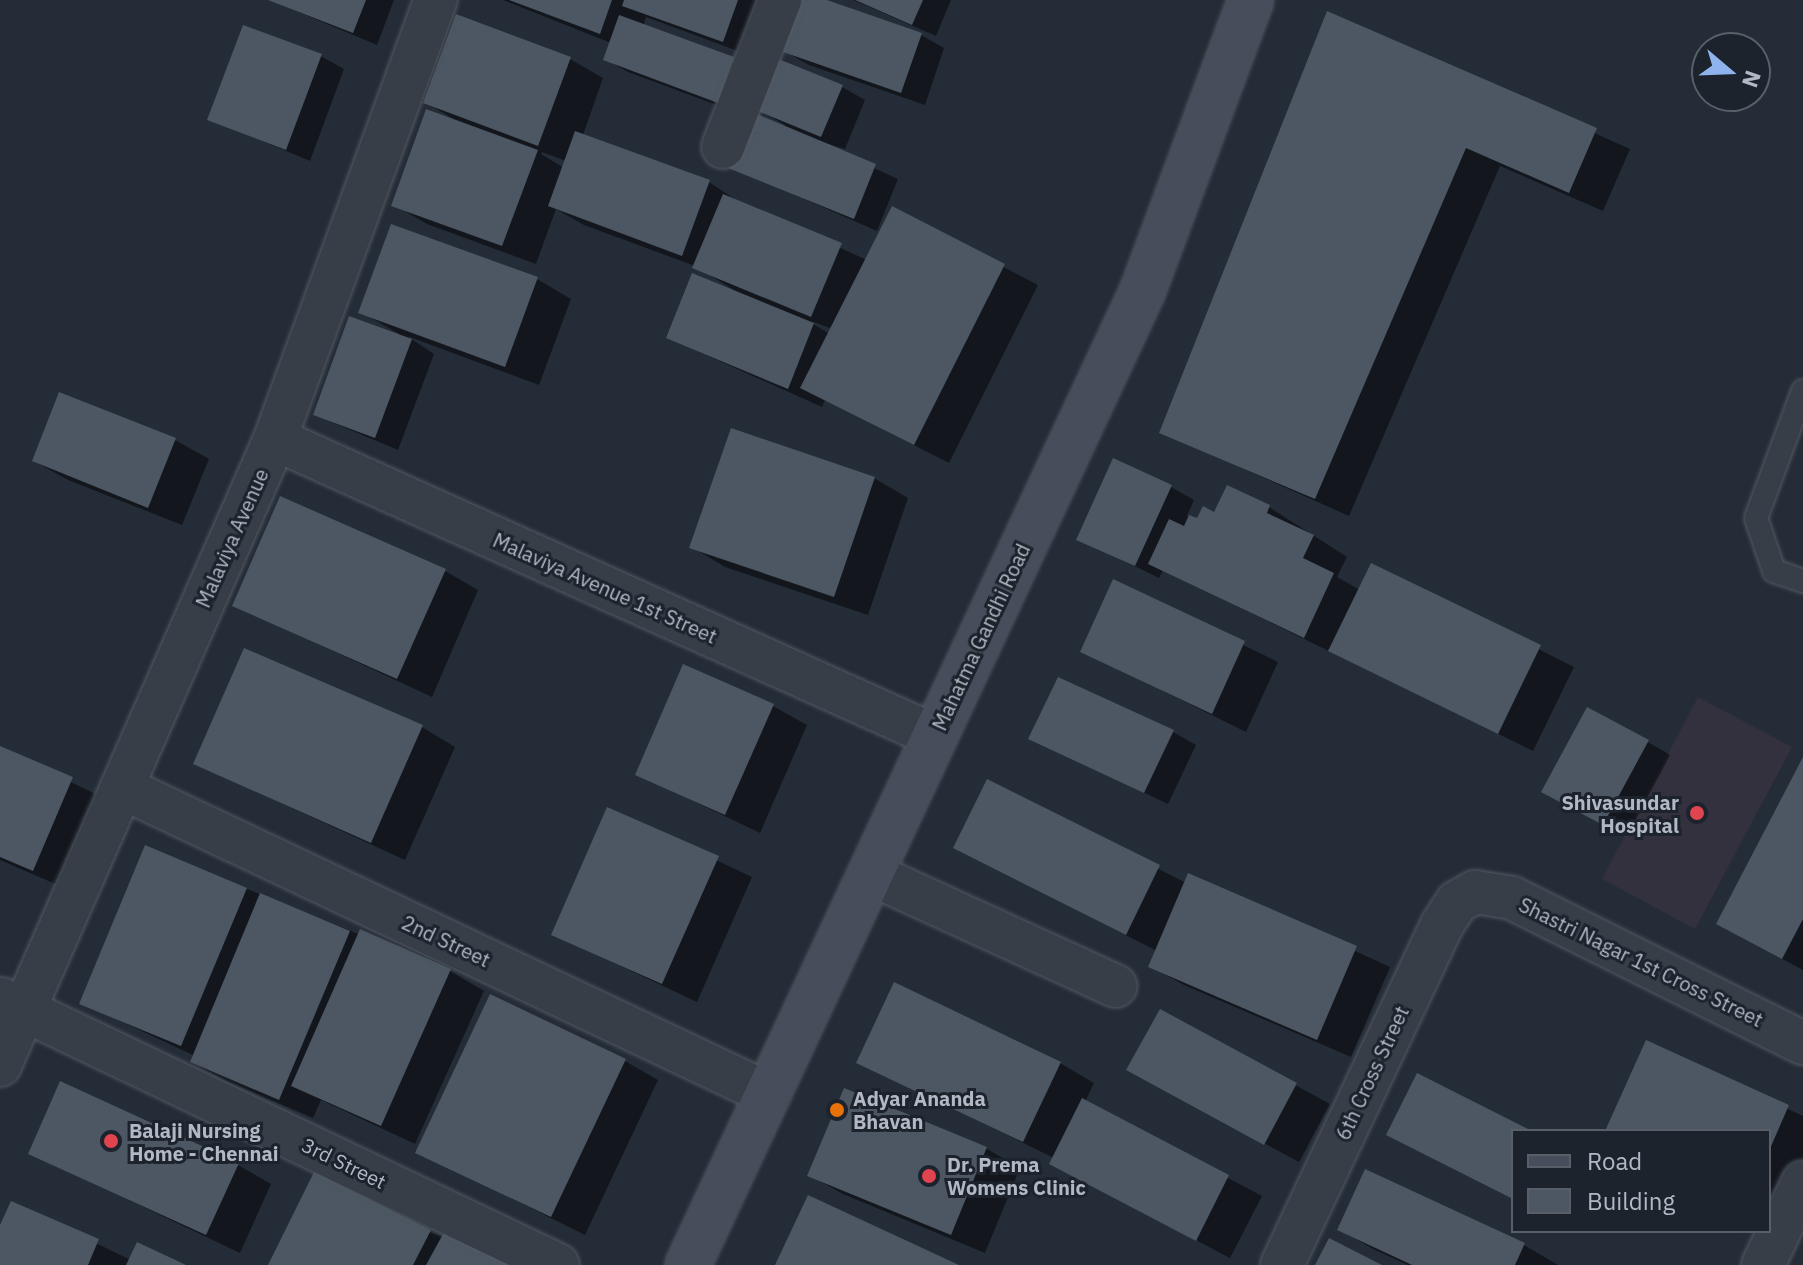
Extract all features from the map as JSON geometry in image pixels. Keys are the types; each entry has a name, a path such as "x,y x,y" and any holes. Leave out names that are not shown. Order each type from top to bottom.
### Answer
{"main road":[{"name":"Mahatma Gandhi Road","path":"688,1265 1143,290 1251,0"}],"street":[{"name":"Malaviya Avenue","path":"0,1065 12,1004 123,788 275,439 436,0"},
{"path":"723,147 780,0"},
{"name":"Malaviya Avenue 1st Street","path":"275,439 935,736"},
{"name":"2nd Street","path":"123,788 769,1094"},
{"path":"871,874 1116,986"},
{"name":"Shastri Nagar 1st Cross Street","path":"1475,892 1512,898 1803,1043"},
{"name":"6th Cross Street","path":"1282,1265 1442,925 1457,902 1475,892"},
{"name":"3rd Street","path":"12,1004 558,1265"},
{"path":"1763,1265 1803,1182"}],"lane":[{"path":"1803,391 1756,518 1774,571 1803,581"}],"shaded area":[{"name":"Shivasundar Hospital","path":"1698,697 1792,747 1695,929 1602,879"}],"building":[{"path":"268,0 366,0 353,33"},
{"path":"509,0 612,0 600,34"},
{"path":"624,0 738,0 723,42 622,6"},
{"path":"801,0 827,0 922,33 901,93 783,52"},
{"path":"855,0 923,0 912,25"},
{"path":"1327,11 1597,128 1569,193 1466,148 1315,499 1159,433"},
{"path":"456,14 571,57 538,146 423,103"},
{"path":"619,15 734,57 718,103 603,60"},
{"path":"243,25 322,54 286,150 207,120"},
{"path":"776,58 843,85 821,137 755,110"},
{"path":"426,109 538,150 502,246 391,206"},
{"path":"752,112 876,164 854,219 728,168"},
{"path":"575,131 710,180 682,256 548,206"},
{"path":"723,194 842,243 811,317 692,268"},
{"path":"892,206 1005,264 914,445 800,388"},
{"path":"391,224 538,277 505,367 358,313"},
{"path":"692,273 814,323 788,389 666,338"},
{"path":"349,316 412,339 375,438 313,415"},
{"path":"59,392 176,438 148,508 32,461"},
{"path":"731,428 875,477 834,597 689,548"},
{"path":"1113,458 1172,485 1135,566 1076,540"},
{"path":"1227,485 1270,505 1267,513 1314,535 1303,558 1334,573 1304,638 1148,564 1169,519 1184,526 1189,515 1197,518 1203,506 1214,512"},
{"path":"280,496 446,569 397,679 232,606"},
{"path":"1371,563 1541,645 1498,734 1328,651"},
{"path":"1113,579 1245,641 1212,714 1080,652"},
{"path":"244,648 423,725 371,843 193,764"},
{"path":"683,664 774,704 725,815 635,775"},
{"path":"1058,677 1174,730 1144,793 1028,739"},
{"path":"1587,707 1649,740 1603,825 1541,792"},
{"path":"0,746 73,777 33,871 0,857"},
{"path":"1803,757 1803,919 1782,959 1716,924"},
{"path":"987,779 1160,865 1126,935 953,848"},
{"path":"607,807 719,856 662,984 551,935"},
{"path":"145,845 247,888 181,1046 79,1004"},
{"path":"1188,873 1357,946 1317,1040 1148,967"},
{"path":"260,893 350,931 279,1100 190,1062"},
{"path":"360,929 451,969 381,1126 291,1086"},
{"path":"894,982 1061,1062 1023,1142 856,1063"},
{"path":"490,994 626,1059 551,1217 415,1153"},
{"path":"1160,1009 1297,1083 1264,1145 1126,1070"},
{"path":"1646,1040 1789,1105 1771,1146 1771,1129 1606,1129"},
{"path":"1417,1073 1528,1129 1511,1129 1511,1198 1386,1135"},
{"path":"60,1081 239,1163 206,1235 28,1154"},
{"path":"844,1088 987,1147 951,1235 807,1176"},
{"path":"1082,1098 1229,1175 1196,1241 1049,1164"},
{"path":"1365,1169 1525,1243 1515,1265 1412,1265 1337,1230"},
{"path":"314,1172 431,1230 413,1265 268,1265"},
{"path":"808,1195 959,1265 775,1265"},
{"path":"11,1201 99,1239 88,1265 0,1265 0,1225"},
{"path":"447,1227 517,1265 426,1265"},
{"path":"1329,1238 1382,1265 1315,1265"},
{"path":"137,1242 186,1265 126,1265"}],"place":[{"name":"Shivasundar Hospital","path":"1697,813"},
{"name":"Adyar Ananda Bhavan","path":"837,1110"},
{"name":"Balaji Nursing Home - Chennai","path":"111,1141"},
{"name":"Dr. Prema Womens Clinic","path":"929,1176"}]}
